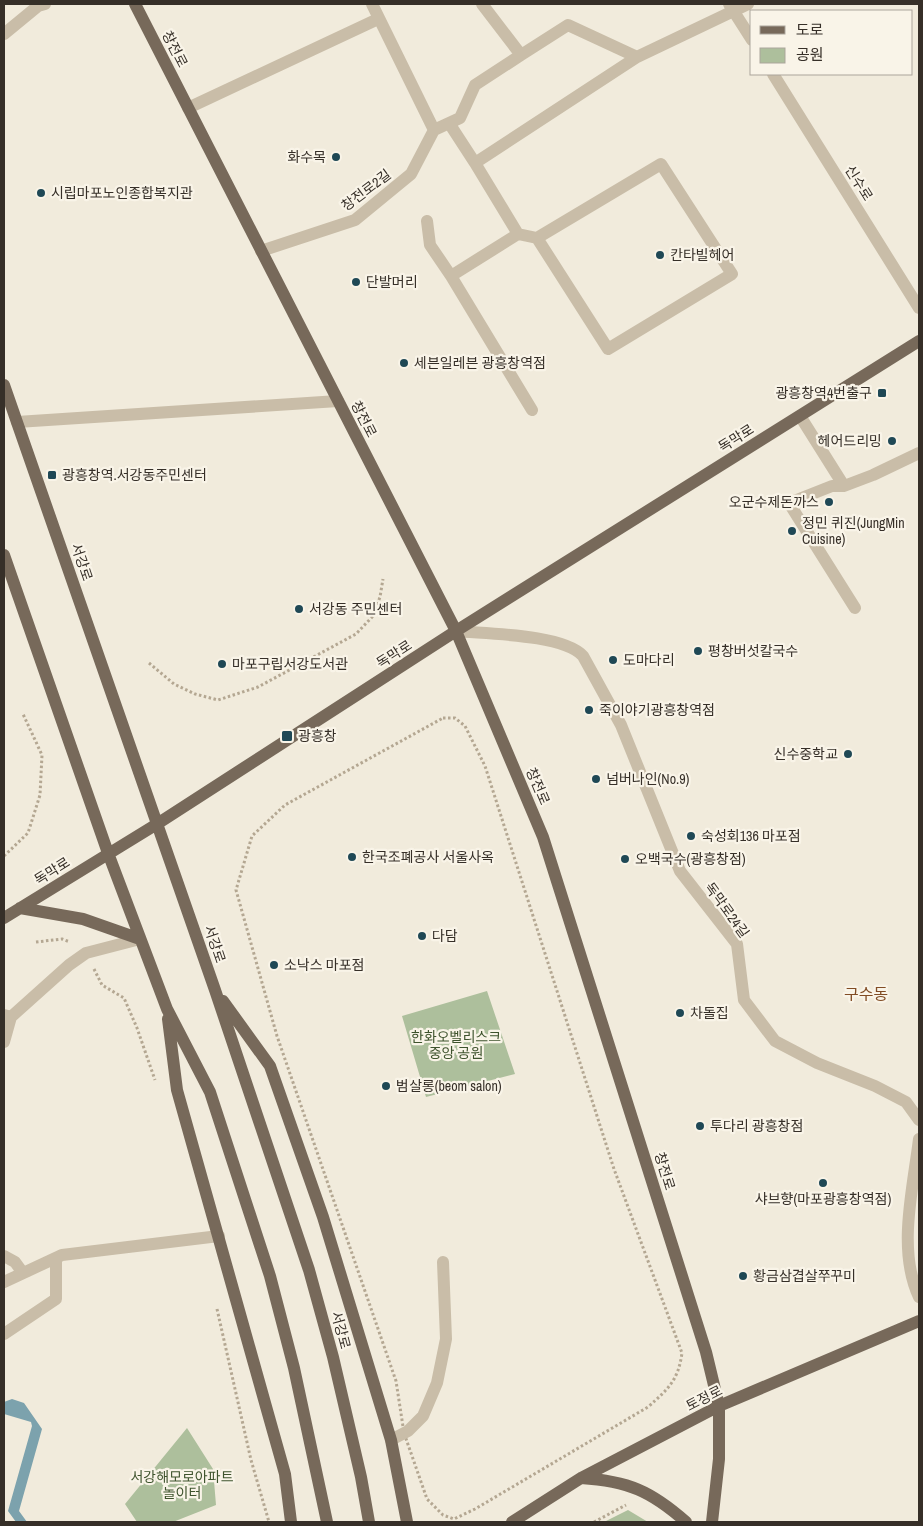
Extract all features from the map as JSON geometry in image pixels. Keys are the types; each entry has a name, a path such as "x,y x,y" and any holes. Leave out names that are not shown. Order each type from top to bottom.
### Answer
{"main road":[{"name":"창전로","path":"135,4 456,631 543,836 706,1352 719,1406 719,1459 712,1522"},
{"name":"독막로","path":"4,918 158,824 456,631 919,341"},
{"name":"서강로","path":"4,385 158,824 310,1270 333,1357 361,1477 369,1522"},
{"path":"4,555 108,853 167,1009 210,1092 270,1276 294,1368 327,1522"},
{"path":"20,908 83,919 140,938"},
{"path":"215,990 270,1066 323,1218 391,1440 407,1522"},
{"path":"167,1009 177,1090 285,1474 291,1522"},
{"name":"토정로","path":"512,1522 581,1478 719,1406 919,1321"},
{"path":"581,1478 607,1479 630,1485 656,1499 686,1522"}],"street":[{"path":"4,34 38,6 45,4"},
{"path":"372,4 434,130 460,118 475,85 568,25 637,57"},
{"path":"482,4 521,55"},
{"path":"475,164 637,57 731,7 748,4"},
{"path":"731,7 750,37"},
{"path":"188,108 378,19"},
{"name":"신수로","path":"774,75 919,308"},
{"path":"449,123 518,234"},
{"name":"창전로2길","path":"262,251 355,220 411,174 434,130"},
{"path":"451,276 518,234 537,238 661,164 732,274 608,349 537,238"},
{"path":"426,222 430,245 451,276 532,410"},
{"path":"17,422 338,401"},
{"path":"800,416 844,486"},
{"path":"855,608 788,503 832,486 844,486 873,475 919,453"},
{"name":"독막로24길","path":"456,631 538,638 576,649 583,656 621,725 680,871 736,944 744,1000 775,1041 818,1063 875,1086 906,1102 918,1116"},
{"path":"4,1042 7,1016 69,965 86,953 140,938"},
{"path":"919,1139 907,1238 913,1284 919,1297"},
{"path":"4,1282 62,1255 219,1236"},
{"path":"4,1256 15,1262 23,1273"},
{"path":"4,1334 56,1298 56,1258"},
{"path":"391,1440 404,1433 422,1416 437,1383 446,1339 443,1262"}],"path":[{"path":"149,663 174,684 195,694 218,700 258,687 356,634 372,616 380,597 383,579"},
{"path":"4,856 28,833 40,795 42,755 23,714"},
{"path":"443,718 455,718 465,726 486,766 614,1169 682,1353 678,1373 668,1389 648,1406 454,1519 443,1515 427,1499 404,1433 396,1381 276,1036 236,890 252,836 285,805 443,718"},
{"path":"36,942 62,939 79,944 86,953 102,984 124,998 157,1084"},
{"path":"217,1309 251,1460 269,1522"},
{"path":"594,1522 626,1505 634,1505"}],"green space":[{"name":"한화오벨리스크 중앙 공원","path":"487,991 515,1074 426,1097 402,1016"},
{"name":"서강해모로아파트 놀이터","path":"187,1428 213,1469 216,1505 173,1522 137,1522 125,1504"},
{"path":"628,1510 648,1522 604,1522"}],"water":[{"path":"12,1399 24,1403 42,1429 19,1511 27,1522 16,1522 8,1511 32,1426 31,1422 4,1414 4,1402"}],"place":[{"name":"화수목","path":"336,157"},
{"name":"시립마포노인종합복지관","path":"41,193"},
{"name":"칸타빌헤어","path":"660,255"},
{"name":"단발머리","path":"356,282"},
{"name":"세븐일레븐 광흥창역점","path":"404,363"},
{"name":"광흥창역4번출구","path":"882,393"},
{"name":"헤어드리밍","path":"892,441"},
{"name":"광흥창역.서강동주민센터","path":"52,475"},
{"name":"오군수제돈까스","path":"829,502"},
{"name":"정민 퀴진(JungMin Cuisine)","path":"792,531"},
{"name":"서강동 주민센터","path":"299,609"},
{"name":"평창버섯칼국수","path":"698,651"},
{"name":"도마다리","path":"613,660"},
{"name":"마포구립서강도서관","path":"222,664"},
{"name":"죽이야기광흥창역점","path":"589,710"},
{"name":"광흥창","path":"287,736"},
{"name":"신수중학교","path":"848,754"},
{"name":"넘버나인(No.9)","path":"596,779"},
{"name":"숙성회136 마포점","path":"691,836"},
{"name":"한국조폐공사 서울사옥","path":"352,857"},
{"name":"오백국수(광흥창점)","path":"625,859"},
{"name":"다담","path":"422,936"},
{"name":"소낙스 마포점","path":"274,965"},
{"name":"차돌집","path":"680,1013"},
{"name":"범살롱(beom salon)","path":"386,1086"},
{"name":"투다리 광흥창점","path":"700,1126"},
{"name":"샤브향(마포광흥창역점)","path":"823,1183"},
{"name":"황금삼겹살쭈꾸미","path":"743,1276"}],"district":[{"name":"구수동","path":"866,994"}]}
